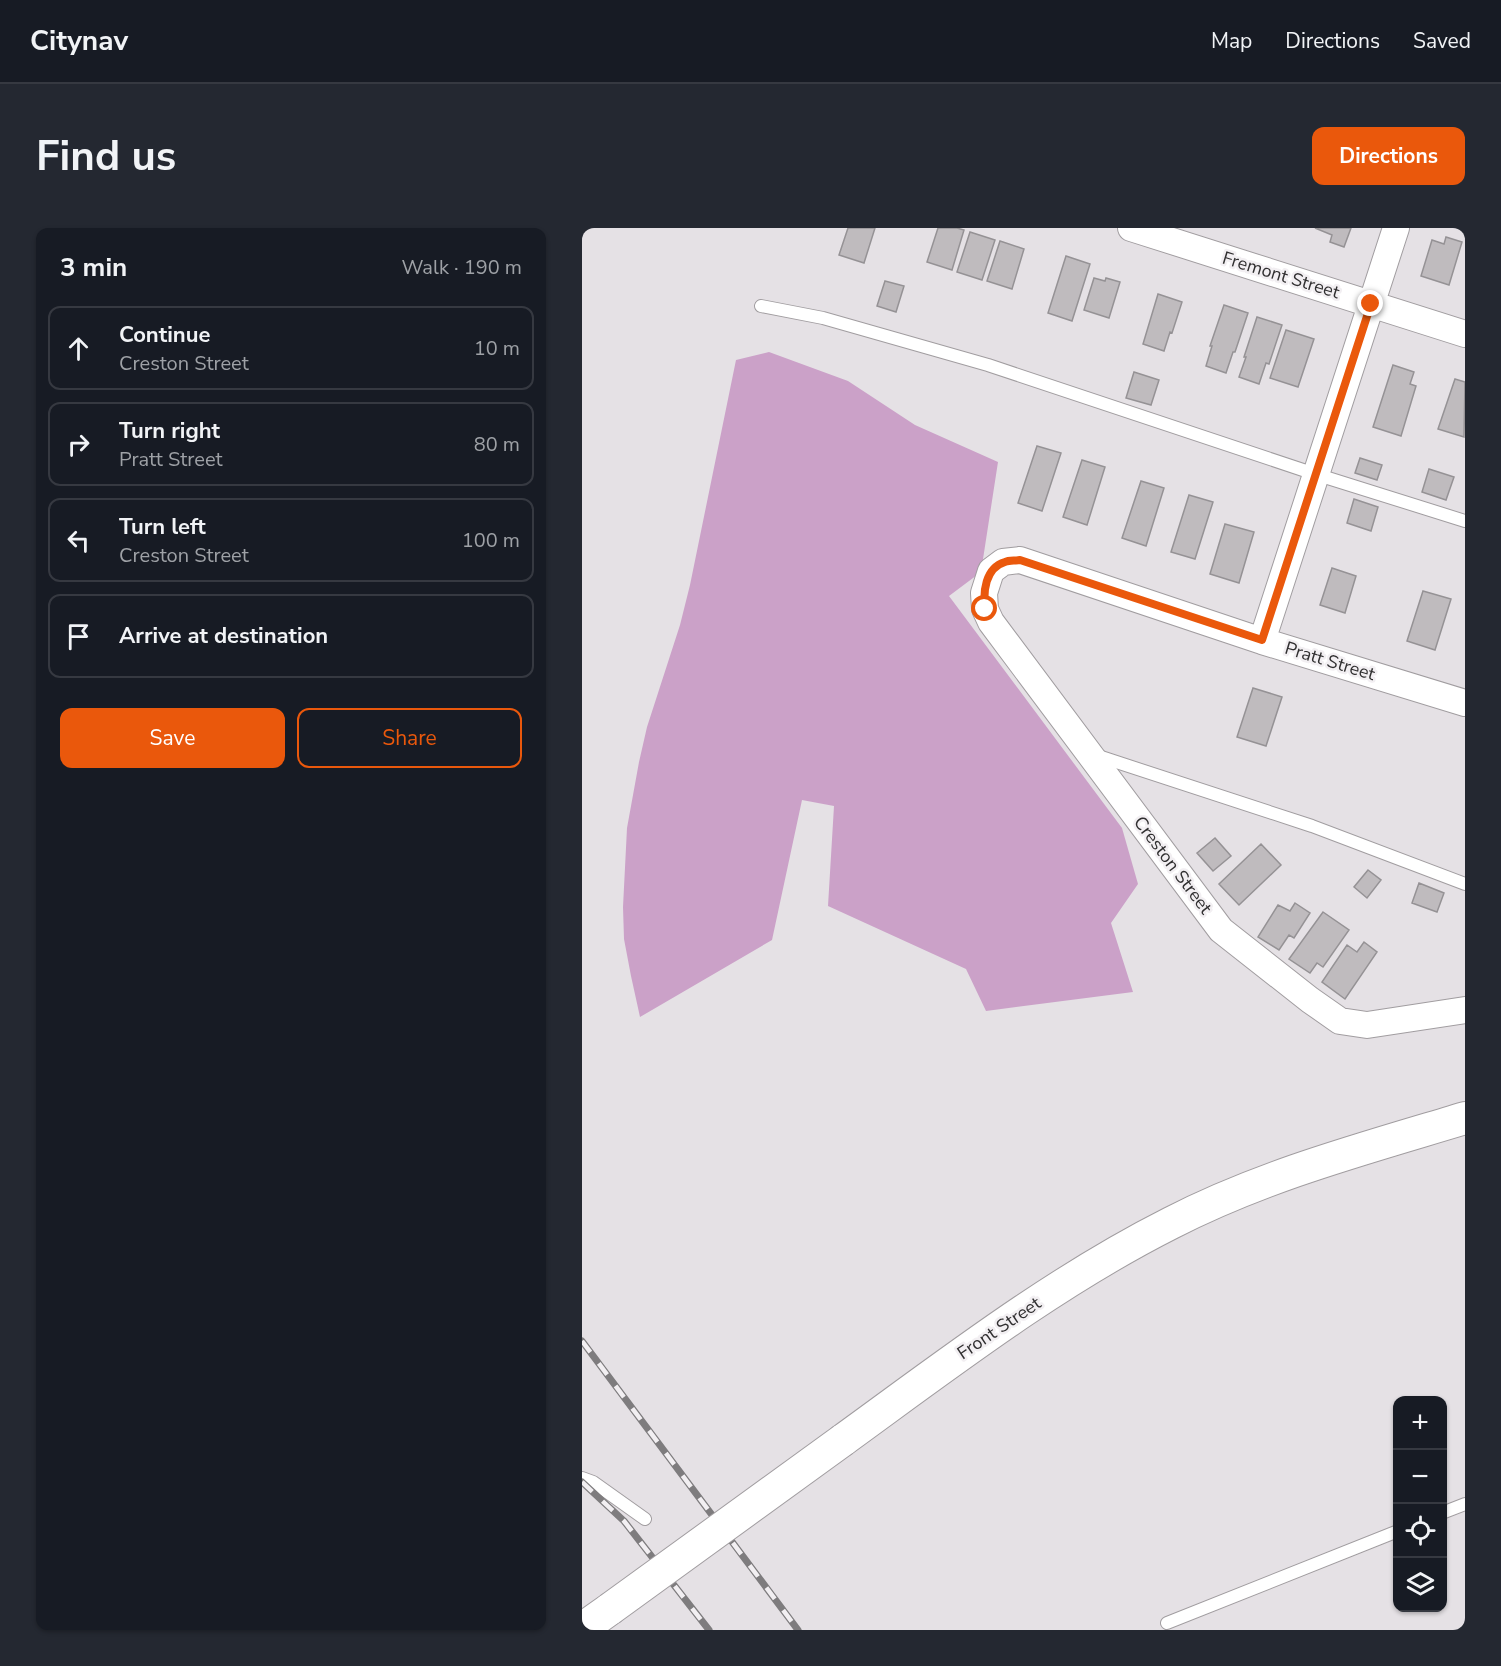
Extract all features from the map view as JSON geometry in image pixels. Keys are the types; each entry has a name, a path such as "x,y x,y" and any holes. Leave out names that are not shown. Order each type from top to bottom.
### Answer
{"street":[{"name":"Fremont Street","path":"1131,228 1465,334"},
{"path":"1262,640 1396,228"},
{"name":"Pratt Street","path":"991,571 1003,562 1020,560 1465,704"},
{"name":"Creston Street","path":"991,571 984,593 985,609 991,622 1221,930 1340,1021 1367,1025 1465,1010"},
{"name":"Front Street","path":"582,1629 964,1352 1114,1253 1172,1222 1272,1179 1346,1153 1465,1118"}],"lane":[{"path":"761,306 833,320 988,365 1316,474 1465,520"},
{"path":"1089,753 1312,826 1465,884"},
{"path":"582,1478 593,1482 645,1519"},
{"path":"1447,1511 1465,1504"},
{"path":"1167,1623 1393,1533"}],"shaded area":[{"path":"769,352 848,381 915,425 998,462 981,572 949,596 1122,828 1138,884 1111,923 1133,992 986,1011 966,969 828,906 834,806 802,800 772,940 640,1017 624,939 623,907 627,828 639,762 647,727 680,625 690,585 736,360"}],"building":[{"path":"848,228 875,228 864,263 839,255"},
{"path":"938,228 964,230 952,270 927,262"},
{"path":"1315,228 1351,228 1344,247 1330,242 1332,235"},
{"path":"970,232 995,240 982,280 957,272"},
{"path":"1446,237 1462,242 1449,285 1421,276 1432,240 1444,244"},
{"path":"1000,241 1024,249 1012,289 987,281"},
{"path":"1066,256 1090,264 1072,321 1048,313"},
{"path":"1094,278 1105,281 1106,278 1120,282 1109,318 1084,310"},
{"path":"885,281 904,286 896,312 877,306"},
{"path":"1158,294 1182,302 1164,351 1143,344"},
{"path":"1224,305 1248,313 1226,373 1206,366 1212,346 1210,346"},
{"path":"1257,317 1282,325 1269,364 1266,363 1259,384 1239,377"},
{"path":"1286,330 1314,339 1298,387 1270,378"},
{"path":"1393,365 1414,372 1410,384 1416,386 1401,436 1373,427"},
{"path":"1134,372 1159,380 1151,405 1126,398"},
{"path":"1455,379 1465,382 1464,437 1438,429"},
{"path":"1037,446 1061,453 1042,511 1018,503"},
{"path":"1360,458 1382,465 1377,480 1355,473"},
{"path":"1082,460 1105,467 1087,525 1063,517"},
{"path":"1429,469 1454,477 1446,500 1422,492"},
{"path":"1141,481 1164,488 1146,546 1122,538"},
{"path":"1189,495 1213,502 1195,559 1171,552"},
{"path":"1354,499 1378,507 1371,531 1347,523"},
{"path":"1225,524 1254,532 1239,583 1210,574"},
{"path":"1332,568 1356,576 1345,613 1320,605"},
{"path":"1423,591 1451,599 1435,650 1407,641"},
{"path":"1253,688 1282,697 1266,746 1237,737"},
{"path":"1215,838 1231,856 1213,871 1197,853"},
{"path":"1261,844 1281,865 1239,905 1219,884"},
{"path":"1368,870 1381,880 1367,898 1354,887"},
{"path":"1419,883 1444,893 1437,912 1412,903"},
{"path":"1295,903 1310,913 1294,938 1289,935 1279,950 1258,937 1278,905 1290,911"},
{"path":"1323,912 1349,930 1323,967 1317,963 1310,973 1289,959"},
{"path":"1364,942 1377,952 1345,999 1322,982 1347,945 1357,952"}],"railway":[{"path":"582,1341 798,1630"},
{"path":"582,1482 624,1521 709,1630"}],"route":[{"path":"985,609 984,593 991,571 1003,562 1020,560 1262,640 1371,304"}]}
